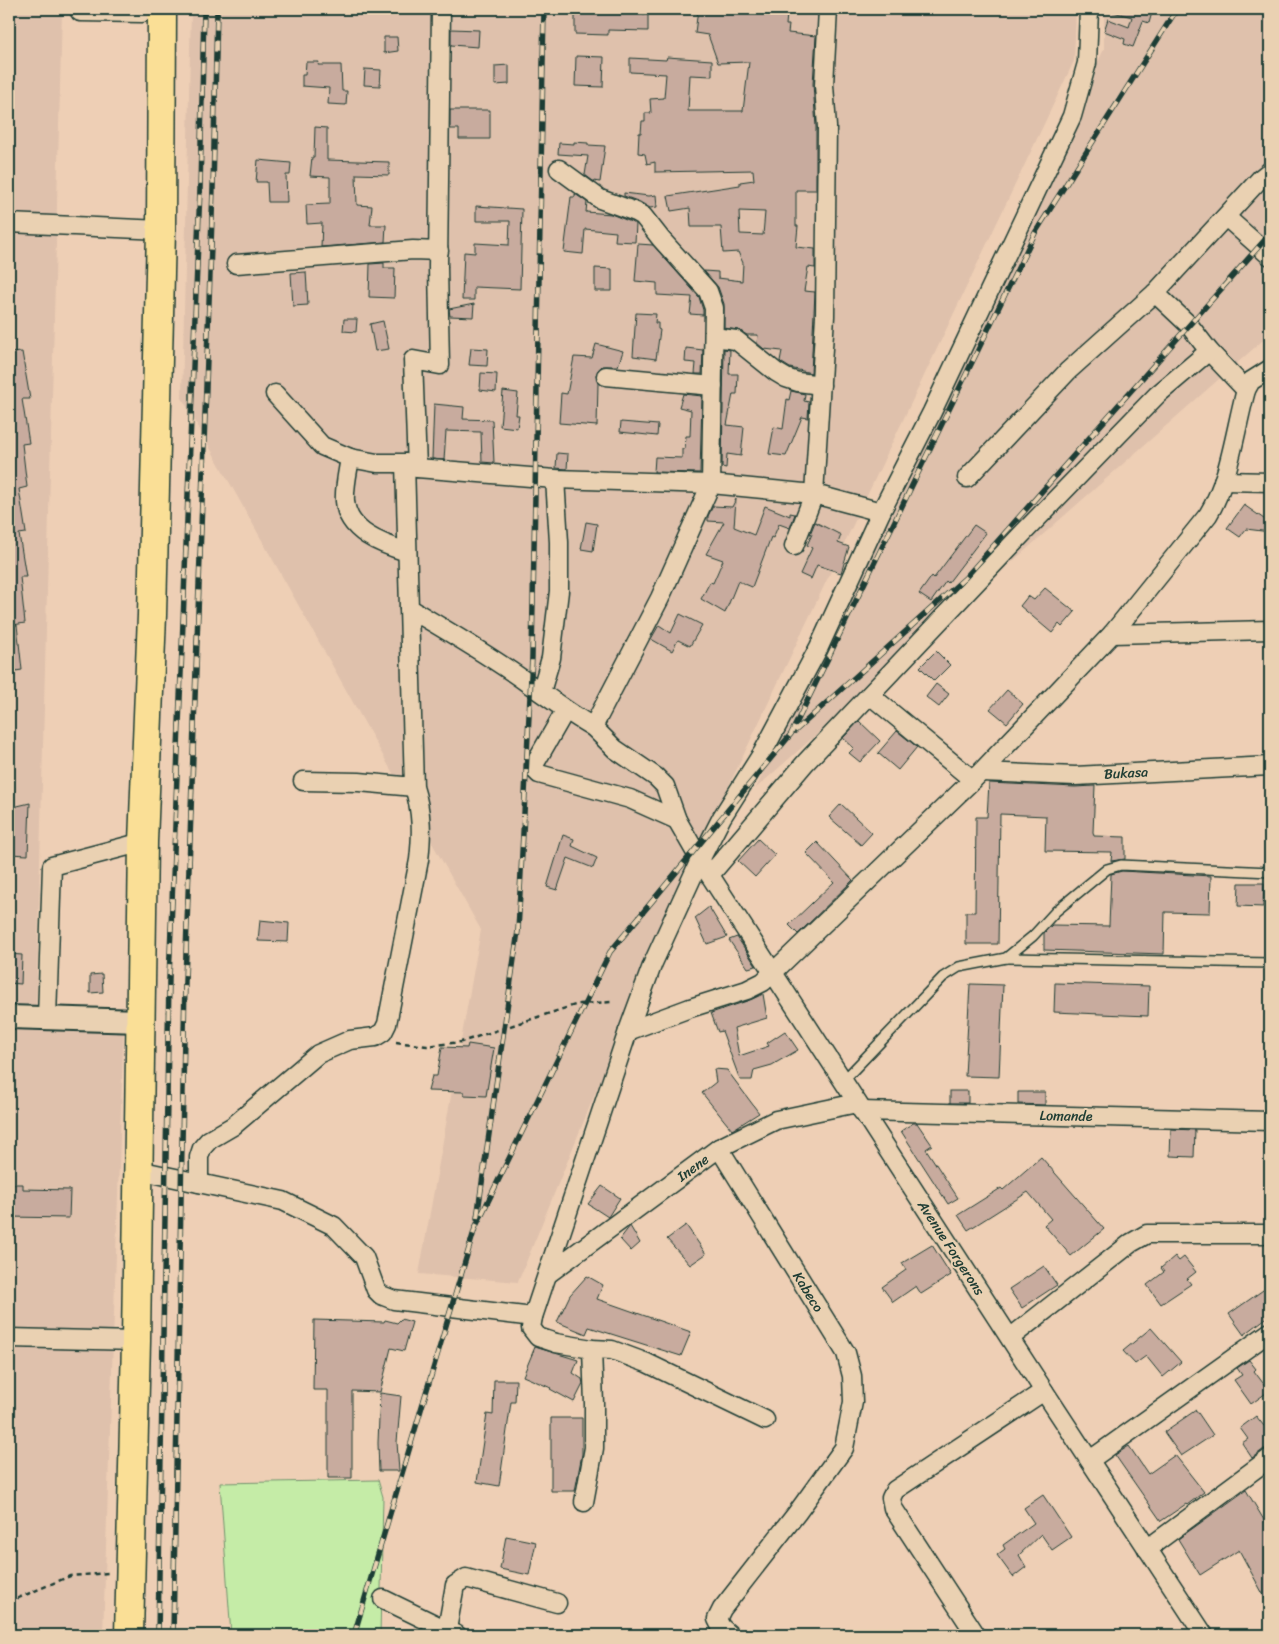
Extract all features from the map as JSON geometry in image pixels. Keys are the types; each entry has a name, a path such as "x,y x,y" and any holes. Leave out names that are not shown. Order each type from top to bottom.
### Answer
{"main road":[{"path":"129,1635 136,1341 143,842 152,615 161,230 151,16"}],"street":[{"path":"199,1183 202,1148 209,1140 233,1126 318,1054 350,1040 375,1037 383,1032 387,1024 422,838 421,818 414,787 407,552 413,360 440,365 441,9"},
{"path":"794,546 814,494 821,385 825,316 827,127 824,86 828,9"},
{"path":"765,1420 647,1363 612,1350 556,1343 538,1337 531,1328 533,1317 628,1031 653,963 705,868 722,817 763,752 818,648 1072,116 1087,63 1089,9"},
{"path":"80,12 151,16"},
{"path":"559,169 600,199 643,216 660,239 708,291 714,308 711,484 660,598 593,728"},
{"path":"967,478 1068,370 1155,293 1260,179 1270,171"},
{"path":"1226,217 1270,256"},
{"path":"9,222 161,230"},
{"path":"236,264 413,250 439,251"},
{"path":"1155,293 1189,326 1209,351 1246,390"},
{"path":"714,337 736,340 786,378 798,382 821,385"},
{"path":"705,868 1024,532 1157,395 1209,351"},
{"path":"628,1031 690,1008 747,990 764,982 977,776 1112,634 1208,515 1216,502 1223,481 1246,390 1251,381 1270,369"},
{"path":"606,376 713,386"},
{"path":"275,394 322,446 350,458 377,463 555,478 711,484 814,494 882,512"},
{"path":"350,458 345,501 349,517 362,531 379,543 407,552"},
{"path":"541,692 550,658 559,591 559,542 555,478"},
{"path":"1223,481 1270,482"},
{"name":"Avenue Forgerons","path":"409,608 476,648 541,692 565,711 593,728 615,749 656,777 665,786 677,820 705,868 1090,1460 1147,1549 1198,1635"},
{"path":"1112,634 1270,630"},
{"path":"870,695 977,776"},
{"path":"565,711 534,764 534,769 539,774 630,799 677,820"},
{"name":"Bukasa","path":"977,776 1075,776 1270,766"},
{"path":"303,781 359,782 414,787"},
{"path":"47,1018 52,866 143,842"},
{"path":"9,1016 140,1021"},
{"name":"Inene","path":"548,1274 719,1148 776,1120 859,1107"},
{"name":"Lomande","path":"859,1107 1270,1121"},
{"name":"Kabeco","path":"719,1148 846,1353 852,1376 853,1402 844,1448 797,1513 722,1609 717,1619 721,1627 730,1635"},
{"path":"138,1170 283,1202 334,1226 364,1256 376,1290 394,1300 533,1317"},
{"path":"1010,1338 1131,1243 1147,1234 1270,1234"},
{"path":"1090,1460 1270,1332"},
{"path":"9,1338 136,1341"},
{"path":"584,1502 594,1448 592,1349"},
{"path":"976,1635 893,1508 891,1498 895,1490 1044,1392"},
{"path":"1147,1549 1270,1458"},
{"path":"383,1599 450,1634 455,1585 466,1578 557,1603"}],"lane":[{"path":"1006,958 1033,936 1056,911 1107,869 1113,867 1121,865 1270,872"},
{"path":"843,1081 943,977 959,967 1006,958 1270,963"}],"path":[{"path":"389,1041 427,1046 461,1042 578,1004 612,1002"},
{"path":"9,1602 70,1576 130,1571"}],"shaded area":[{"path":"9,9 62,9 36,1017 124,1019 103,1635 9,1635"},
{"path":"191,9 1076,9 1074,61 673,903 518,1282 419,1274 481,930 182,398"},
{"path":"1104,9 1270,9 1270,334 756,788 1104,49"}],"green space":[{"path":"378,1480 383,1497 380,1635 231,1635 220,1483"}],"building":[{"path":"698,9 752,9 752,12 787,14 786,25 789,25 788,33 816,36 813,84 816,127 816,190 796,190 796,226 798,226 796,247 815,249 815,268 808,267 804,291 815,292 811,373 790,368 782,363 780,361 782,351 764,349 757,343 758,335 747,335 738,330 724,328 724,304 718,287 704,271 718,272 718,278 742,281 743,263 738,252 723,253 721,227 691,227 690,208 671,211 668,196 740,185 740,182 754,180 753,170 655,172 655,162 647,164 645,154 638,153 642,121 645,121 645,113 651,113 650,99 664,98 666,74 630,72 630,58 666,60 667,57 712,60 712,76 690,75 688,111 743,111 749,62 718,63 708,35 695,33","holes":["739,211 765,212 763,235 740,234"]},
{"path":"1114,9 1153,9 1149,23 1143,21 1133,47 1124,44 1125,39 1104,31 1108,19 1129,27 1132,17 1113,12"},
{"path":"575,13 648,14 648,31 608,30 608,35 575,34"},
{"path":"451,29 479,30 478,47 451,45"},
{"path":"384,37 397,37 398,51 384,53"},
{"path":"576,56 604,57 603,87 575,86"},
{"path":"306,62 319,62 318,65 341,65 342,91 347,91 346,105 328,104 329,88 302,86 302,75 305,75"},
{"path":"509,65 509,84 495,85 495,66"},
{"path":"365,69 381,70 380,86 364,85"},
{"path":"450,110 490,110 490,139 459,139 459,129 450,129"},
{"path":"315,127 327,128 327,160 389,162 389,175 356,174 357,205 372,206 370,225 386,225 385,242 321,247 322,223 307,224 306,205 330,204 330,177 310,176 312,157 314,157"},
{"path":"574,142 605,146 600,182 593,181 585,175 588,156 558,154 559,143 574,144"},
{"path":"258,160 291,163 290,175 286,175 287,202 268,202 267,182 256,182"},
{"path":"624,193 656,195 657,207 650,208 624,196"},
{"path":"575,194 587,202 586,212 611,214 636,224 635,242 615,241 616,232 585,229 583,254 564,252 571,197 575,197"},
{"path":"476,206 522,209 520,289 474,287 474,300 462,300 464,252 475,253 475,243 509,245 510,221 476,221"},
{"path":"638,244 653,245 699,297 703,315 690,314 692,297 657,295 657,283 635,281"},
{"path":"384,263 384,268 395,268 394,298 369,297 370,264"},
{"path":"595,268 612,269 612,291 595,291"},
{"path":"306,272 308,305 293,306 291,273"},
{"path":"474,304 473,317 450,316 449,309"},
{"path":"636,313 656,314 655,323 658,323 658,329 660,330 656,359 633,356"},
{"path":"344,319 357,319 356,332 343,331"},
{"path":"383,321 389,349 375,351 370,324"},
{"path":"596,344 623,351 618,366 602,366 596,375 598,383 597,426 559,423 561,393 567,394 574,357 592,358"},
{"path":"471,348 488,349 487,366 469,365"},
{"path":"686,348 703,350 702,374 695,374 696,363 685,362"},
{"path":"724,349 730,350 729,374 738,374 737,394 733,394 727,425 744,427 741,456 727,454 726,468 722,467"},
{"path":"22,352 30,399 22,399 29,443 22,444 27,487 19,489 26,533 19,534 26,577 20,577 25,623 13,625 17,625 22,670 9,672 9,353"},
{"path":"481,373 497,374 496,392 480,390"},
{"path":"503,391 518,393 516,415 519,415 517,428 500,426"},
{"path":"791,391 805,394 804,401 809,402 808,418 802,417 786,456 769,454 774,427 783,429 787,399 789,400"},
{"path":"683,394 702,396 700,473 654,472 655,457 682,458 682,449 685,449 686,436 690,436 691,410 679,407"},
{"path":"434,404 464,407 463,419 492,420 494,463 482,462 481,432 446,431 444,460 432,459"},
{"path":"621,422 658,425 657,436 620,432"},
{"path":"557,453 568,454 567,469 556,468"},
{"path":"736,499 734,527 754,535 765,506 790,516 790,513 795,514 790,528 779,524 773,538 771,537 752,587 738,581 725,613 701,599 710,582 713,583 723,560 706,554 724,522 708,521 708,516 713,506 732,507"},
{"path":"1244,505 1264,519 1270,520 1270,532 1246,529 1240,537 1227,528"},
{"path":"586,522 597,524 593,551 581,549"},
{"path":"815,522 841,535 838,543 849,547 841,573 817,565 811,579 800,574 812,548 807,545"},
{"path":"974,525 986,533 948,583 946,581 931,602 919,594 932,576 934,578"},
{"path":"1045,588 1075,612 1062,627 1059,624 1052,633 1020,606 1028,596 1034,600"},
{"path":"680,614 702,625 690,646 678,640 672,651 651,639 659,625 671,633"},
{"path":"936,651 950,665 934,681 920,667"},
{"path":"936,684 949,694 939,707 926,697"},
{"path":"1007,690 1023,704 1007,723 990,709"},
{"path":"859,721 880,741 860,762 849,753 854,748 843,738"},
{"path":"897,731 917,747 898,770 878,753"},
{"path":"989,783 1075,787 1095,786 1094,836 1125,837 1125,859 1111,861 1112,852 1045,851 1046,816 1000,814 998,944 966,944 966,912 975,912 976,817 987,817"},
{"path":"30,803 28,855 9,854 9,808"},
{"path":"841,804 872,833 861,845 829,817"},
{"path":"563,835 574,839 572,846 597,858 593,868 568,858 557,890 547,887"},
{"path":"758,839 775,855 755,877 738,861"},
{"path":"817,842 853,880 798,934 789,925 834,882 806,853"},
{"path":"1122,871 1211,876 1210,913 1165,912 1164,954 1044,950 1044,933 1052,925 1109,926 1111,874"},
{"path":"1239,883 1264,883 1263,907 1238,906"},
{"path":"709,907 727,937 707,944 695,918"},
{"path":"260,920 289,923 288,942 258,941"},
{"path":"737,937 756,966 748,968 729,940"},
{"path":"9,954 22,955 21,984 9,983"},
{"path":"102,974 103,992 90,993 90,975"},
{"path":"1055,983 1149,986 1148,1016 1054,1012"},
{"path":"970,984 1003,985 999,1077 965,1076"},
{"path":"763,994 767,1018 734,1028 739,1056 769,1046 767,1043 785,1031 798,1050 772,1065 754,1070 752,1080 740,1080 722,1031 718,1032 711,1013"},
{"path":"468,1044 494,1048 486,1096 464,1095 464,1092 428,1091 432,1076 437,1076 442,1047 467,1048"},
{"path":"714,1069 727,1070 759,1113 732,1130 702,1093 716,1082"},
{"path":"950,1091 968,1091 968,1103 950,1103"},
{"path":"1018,1092 1045,1092 1045,1105 1018,1104"},
{"path":"913,1123 917,1123 932,1145 926,1149 958,1198 948,1204 901,1131"},
{"path":"1171,1129 1195,1130 1194,1157 1170,1156"},
{"path":"1041,1157 1104,1229 1071,1256 1044,1225 1051,1219 1028,1192 968,1230 958,1215 1001,1188 1003,1190"},
{"path":"9,1184 23,1184 23,1189 70,1190 69,1218 9,1217"},
{"path":"602,1186 620,1198 608,1217 588,1204"},
{"path":"686,1225 706,1254 690,1265 667,1239"},
{"path":"630,1226 640,1243 631,1251 620,1239"},
{"path":"932,1245 951,1275 921,1294 916,1286 893,1302 882,1287 906,1270 902,1263"},
{"path":"1175,1256 1179,1261 1184,1257 1196,1272 1187,1279 1191,1284 1161,1304 1147,1285 1164,1272 1161,1268"},
{"path":"1044,1266 1057,1285 1022,1308 1009,1289"},
{"path":"587,1276 603,1285 597,1299 691,1332 681,1356 589,1327 586,1334 557,1322 570,1295"},
{"path":"1266,1288 1270,1294 1270,1315 1244,1335 1229,1314"},
{"path":"401,1319 412,1322 404,1351 391,1348 380,1392 352,1391 352,1478 328,1478 328,1390 313,1390 314,1320 384,1322 385,1320 397,1323"},
{"path":"1151,1328 1181,1362 1163,1377 1146,1356 1135,1364 1123,1351"},
{"path":"535,1347 578,1360 573,1373 582,1379 583,1384 574,1402 551,1388 523,1376"},
{"path":"1249,1360 1256,1369 1254,1371 1269,1391 1251,1404 1234,1380 1242,1375 1237,1368"},
{"path":"494,1380 516,1380 515,1402 511,1402 499,1486 477,1482 487,1414 493,1415"},
{"path":"380,1393 401,1396 397,1442 399,1471 379,1471"},
{"path":"1196,1410 1213,1435 1181,1456 1164,1432"},
{"path":"1256,1416 1264,1426 1270,1421 1270,1447 1252,1458 1242,1443 1248,1439 1240,1428"},
{"path":"551,1418 582,1418 582,1454 575,1491 551,1491"},
{"path":"1129,1446 1148,1474 1175,1455 1204,1492 1161,1521 1115,1455"},
{"path":"1246,1490 1270,1530 1270,1607 1239,1550 1200,1575 1178,1539"},
{"path":"1043,1495 1071,1537 1052,1550 1041,1534 1019,1555 1026,1567 1013,1577 997,1555 1005,1549 1003,1545 1034,1523 1024,1508"},
{"path":"506,1536 536,1542 529,1575 500,1569"}],"railway":[{"path":"158,1635 169,979 200,189 204,9"},
{"path":"173,1635 185,981 213,189 217,9"},
{"path":"477,1218 518,931 532,657 544,9"},
{"path":"354,1635 475,1228 610,952 791,734 1035,233 1177,9"},
{"path":"795,731 965,578 1270,234"}]}
